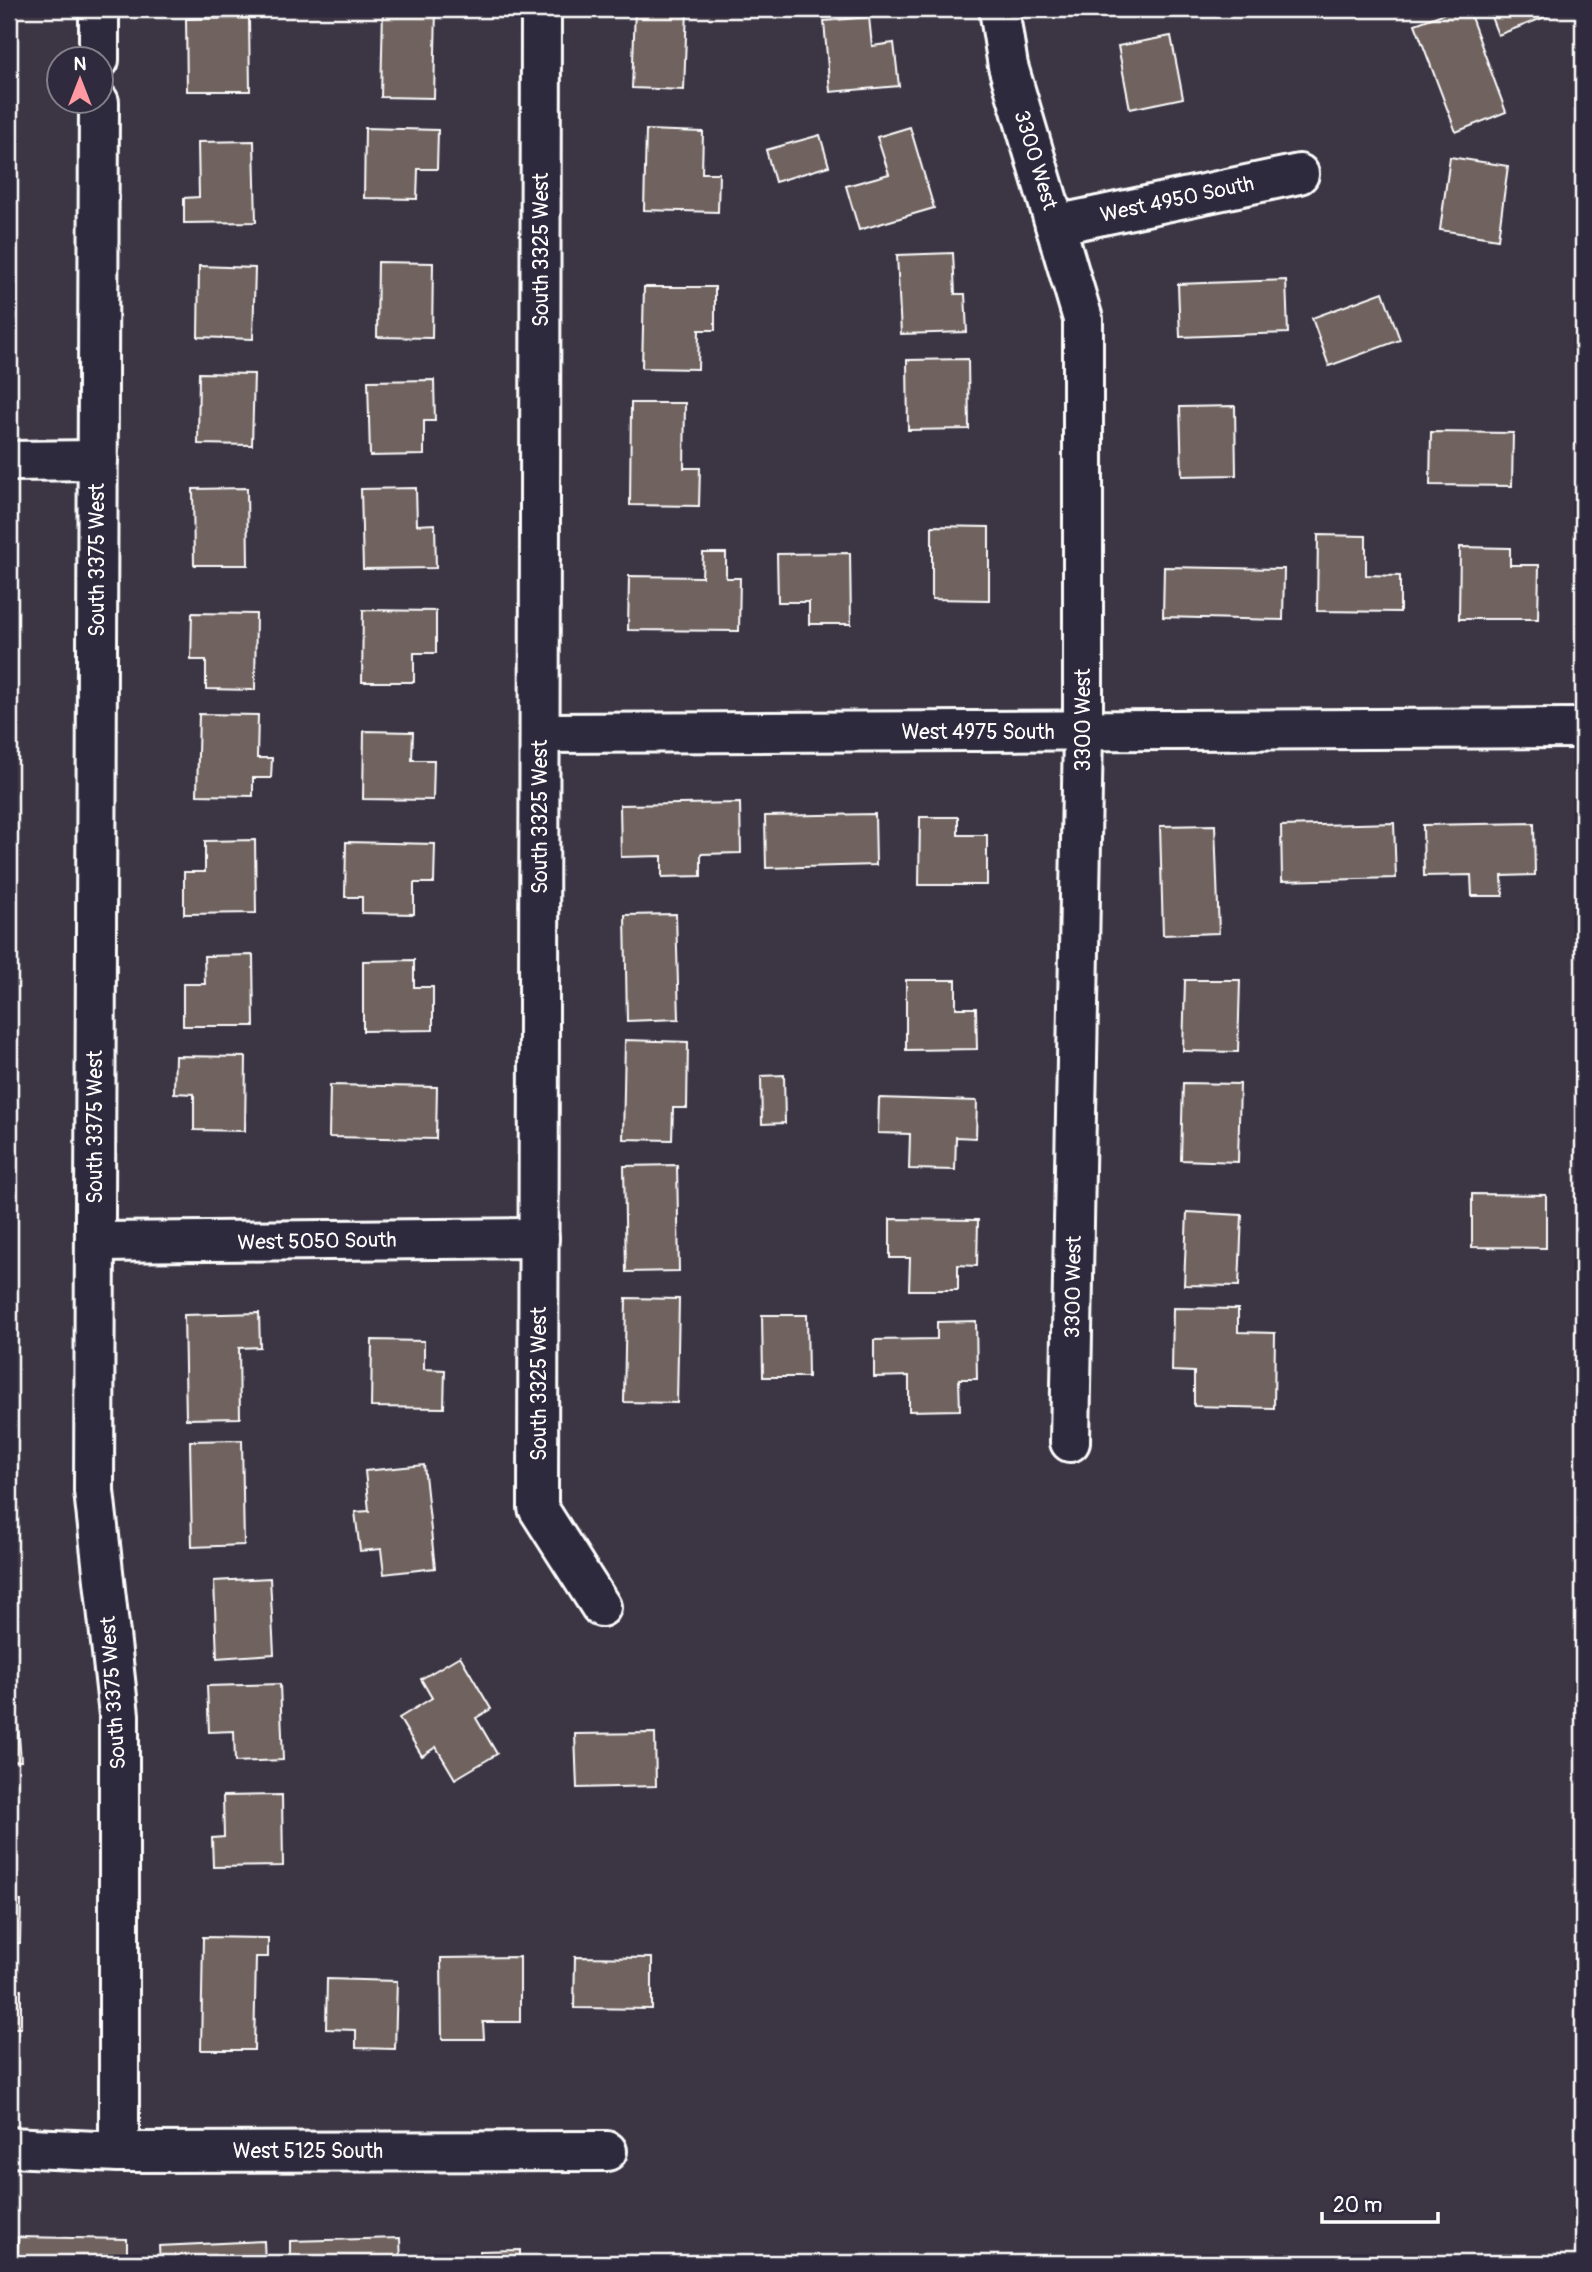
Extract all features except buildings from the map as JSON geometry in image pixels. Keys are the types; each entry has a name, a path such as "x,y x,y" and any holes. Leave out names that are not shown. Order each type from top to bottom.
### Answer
{"street":[{"path":"99,9 99,46"},
{"name":"South 3325 West","path":"541,9 538,1508 601,1607"},
{"name":"3300 West","path":"999,9 1008,66 1083,319 1083,732 1070,1442"},
{"name":"South 3375 West","path":"99,116 94,1491 119,1714 119,2152"},
{"name":"West 4950 South","path":"1055,225 1299,174"},
{"path":"9,461 98,460"},
{"name":"West 4975 South","path":"540,733 1583,728"},
{"name":"West 5050 South","path":"95,1242 539,1238"},
{"name":"West 5125 South","path":"9,2147 119,2152 607,2151"}]}
